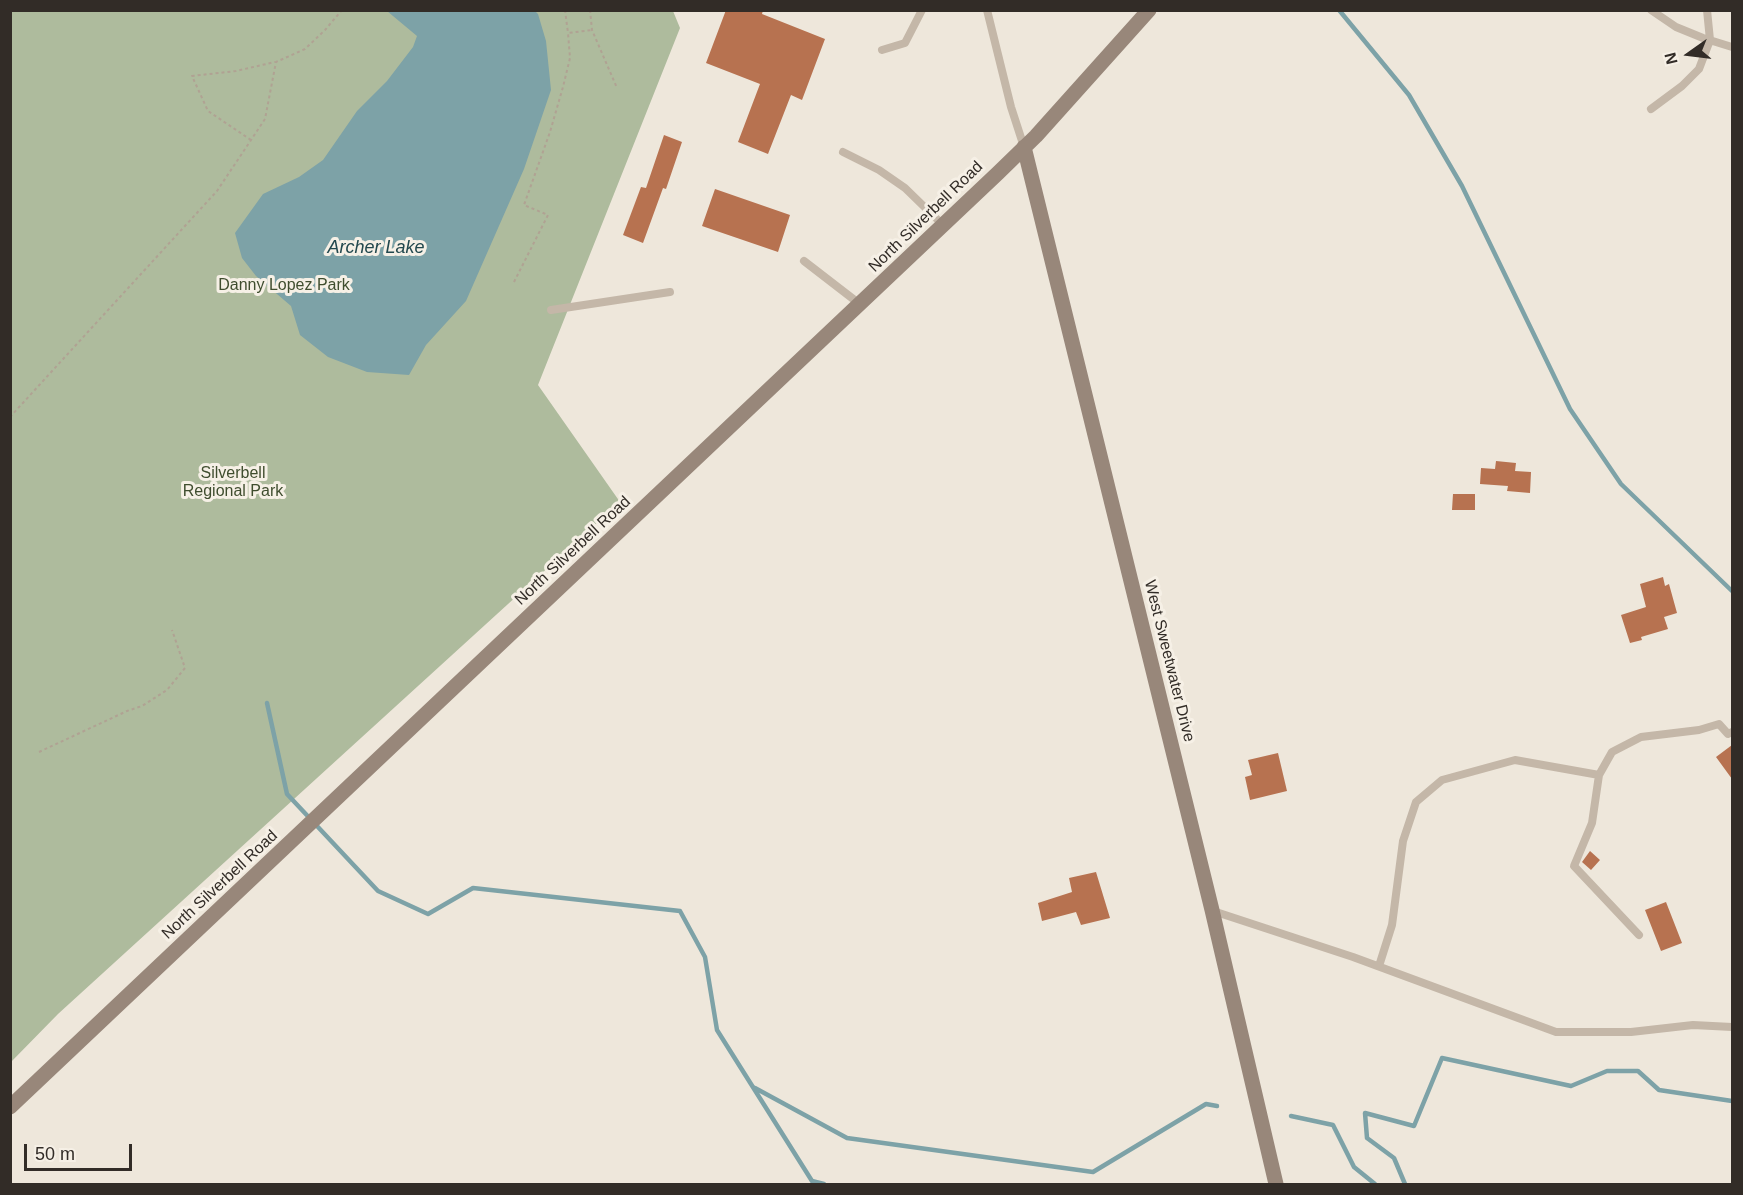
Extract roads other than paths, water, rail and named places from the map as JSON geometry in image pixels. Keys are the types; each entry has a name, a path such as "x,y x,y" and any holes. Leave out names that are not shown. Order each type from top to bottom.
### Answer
{"main road":[{"name":"North Silverbell Road","path":"10,1107 861,305 1024,147 1149,10"},
{"name":"West Sweetwater Drive","path":"1024,147 1212,910 1276,1185"}],"lane":[{"path":"882,50 905,43 922,10"},
{"path":"987,10 1011,107 1024,147"},
{"path":"1651,10 1676,27 1732,47"},
{"path":"1651,109 1682,86 1699,69 1710,40 1707,10"},
{"path":"843,152 905,188 943,225"},
{"path":"804,261 861,305"},
{"path":"551,310 670,292"},
{"path":"1639,935 1574,866 1592,823 1599,775 1612,752 1641,737 1699,730 1719,724 1731,735"},
{"path":"1379,966 1392,925 1403,841 1416,802 1433,787 1442,780 1515,760 1599,775"},
{"path":"1212,910 1379,966 1556,1032 1631,1032 1693,1025 1732,1027"}],"water":[{"name":"Archer Lake","path":"387,11 535,11 546,41 551,90 524,169 466,301 426,345 409,375 367,372 328,357 300,335 291,306 256,276 242,258 235,233 263,194 299,177 323,160 357,111 387,81 413,47 417,36"}],"waterway":[{"path":"1339,10 1409,95 1462,186 1570,409 1621,484 1732,591"},
{"path":"267,703 287,794 378,891 428,914 473,888 680,911 705,957 717,1030 812,1181 824,1184"},
{"path":"1405,1184 1394,1158 1367,1138 1365,1113 1414,1126 1442,1058 1571,1086 1607,1071 1638,1071 1659,1090 1732,1101"},
{"path":"755,1088 847,1138 1093,1172 1206,1104 1217,1106"},
{"path":"1291,1116 1333,1125 1354,1167 1375,1184"}],"park label":[{"name":"Danny Lopez Park","path":"284,286"},
{"name":"Silverbell Regional Park","path":"233,483"}]}
